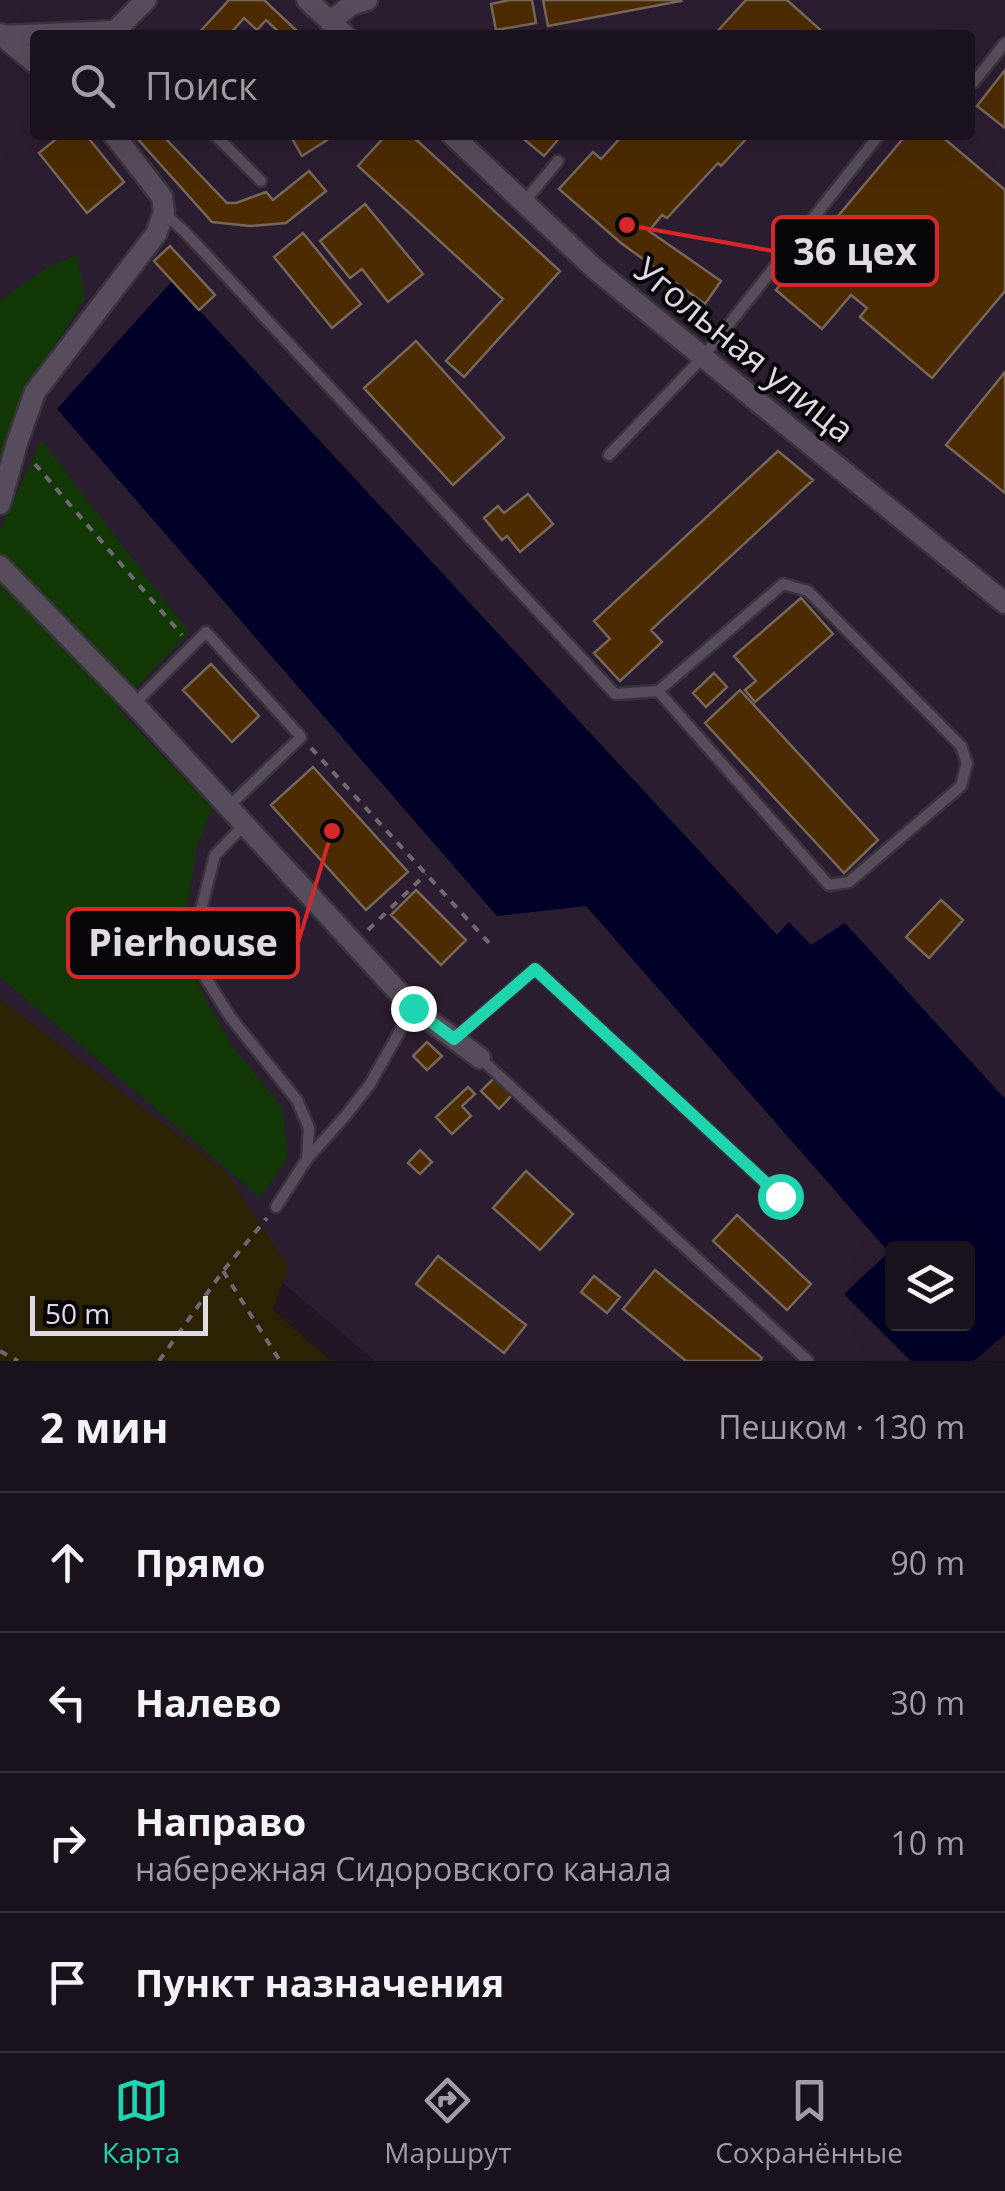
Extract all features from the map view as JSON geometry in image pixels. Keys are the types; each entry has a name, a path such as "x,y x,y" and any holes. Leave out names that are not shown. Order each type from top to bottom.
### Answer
{"street":[{"path":"119,30 146,0"},
{"path":"307,0 338,28 351,5 367,0"},
{"path":"1,36 30,35"},
{"path":"1,36 30,58"},
{"path":"0,504 35,392 156,234 164,212 162,197 118,140"},
{"name":"Угольная улица","path":"457,140 595,269 1005,603"},
{"path":"0,566 134,704 413,1008 480,1058"}],"lane":[{"path":"975,81 1005,43"},
{"path":"220,140 261,181"},
{"path":"609,456 703,357 876,140"},
{"path":"524,202 558,161"},
{"path":"164,212 615,694 658,691 783,584 808,590 960,746 967,763 960,786 850,882 829,884 658,691"},
{"path":"134,704 206,632 301,737 228,807"},
{"path":"245,824 216,855 196,929 199,952 205,977 231,1018 297,1100 309,1128 307,1159"},
{"path":"454,1039 535,969 780,1196"},
{"path":"276,1207 307,1159 370,1084 413,1008"},
{"path":"480,1058 808,1361"}],"path":[{"path":"17,443 192,646"},
{"path":"301,737 490,944"},
{"path":"354,943 426,874"},
{"path":"160,1361 223,1271 276,1207"},
{"path":"223,1271 280,1361"},
{"path":"0,1351 18,1361"}],"shaded area":[{"path":"0,0 1005,0 1005,1099 845,923 811,945 777,935 172,281 497,916 586,905 885,1248 885,1257 844,1294 911,1361 375,1361 0,1042"}],"green space":[{"path":"77,255 85,298 21,399 0,462 0,301 48,267"},
{"path":"41,440 189,632 117,708 212,808 196,850 180,953 232,1046 282,1107 288,1157 260,1197 0,977 0,531"}],"sand":[{"path":"0,999 224,1170 289,1267 273,1310 331,1361 0,1361"}],"water":[{"path":"172,281 777,935 789,922 811,945 845,923 1005,1099 1005,1334 974,1361 911,1361 844,1294 885,1256 885,1331 975,1331 975,1241 885,1241 885,1247 586,906 497,916 57,409"}],"building":[{"path":"229,0 264,0 296,30 277,30 266,20 257,30 244,18 233,30 202,30"},
{"path":"532,0 536,23 496,30 491,4"},
{"path":"543,0 680,0 681,1 548,26"},
{"path":"746,0 787,0 820,30 719,30"},
{"path":"1005,70 1005,128 977,106"},
{"path":"55,140 90,140 124,182 87,213 39,153"},
{"path":"139,140 167,140 227,203 266,192 273,200 309,171 326,191 286,223 250,226 212,222"},
{"path":"293,140 327,140 302,156"},
{"path":"381,140 416,140 560,271 464,377 446,361 503,299 358,166"},
{"path":"525,140 558,140 544,156"},
{"path":"618,140 745,140 649,231 721,281 705,304 621,243 559,189 593,152 601,159"},
{"path":"902,140 946,140 1005,190 1005,291 932,378 860,317 867,308 851,295 822,329 776,290"},
{"path":"365,204 423,274 388,302 362,269 350,278 320,241"},
{"path":"303,233 361,304 332,328 274,257"},
{"path":"170,246 215,295 199,310 154,261"},
{"path":"416,341 504,438 453,485 364,388"},
{"path":"1005,372 1005,493 946,445"},
{"path":"778,451 813,480 651,630 662,642 620,681 594,653 610,639 594,621"},
{"path":"528,494 553,524 520,552 507,536 502,540 484,518 498,506 504,513"},
{"path":"801,598 833,634 755,702 745,690 756,681 734,656"},
{"path":"211,664 259,716 232,742 183,690"},
{"path":"714,673 727,687 706,707 693,693"},
{"path":"740,690 878,840 844,873 705,723"},
{"path":"313,767 408,872 366,910 271,805"},
{"path":"416,890 466,940 441,965 391,915"},
{"path":"941,900 963,920 929,958 906,937"},
{"path":"427,1042 442,1056 427,1070 413,1056"},
{"path":"494,1078 512,1095 499,1109 481,1091"},
{"path":"468,1087 475,1094 462,1106 471,1116 452,1134 436,1117"},
{"path":"420,1150 432,1162 420,1174 408,1163"},
{"path":"526,1171 573,1214 540,1250 493,1208"},
{"path":"737,1215 811,1284 787,1310 713,1241"},
{"path":"438,1256 526,1325 504,1353 416,1284"},
{"path":"655,1270 762,1358 760,1361 686,1361 623,1309"},
{"path":"594,1276 620,1297 607,1313 581,1292"}],"place":[{"name":"36 цех","path":"627,225"},
{"name":"Pierhouse","path":"332,831"}],"route":[{"path":"413,1008 454,1039 535,969 780,1196"}]}
